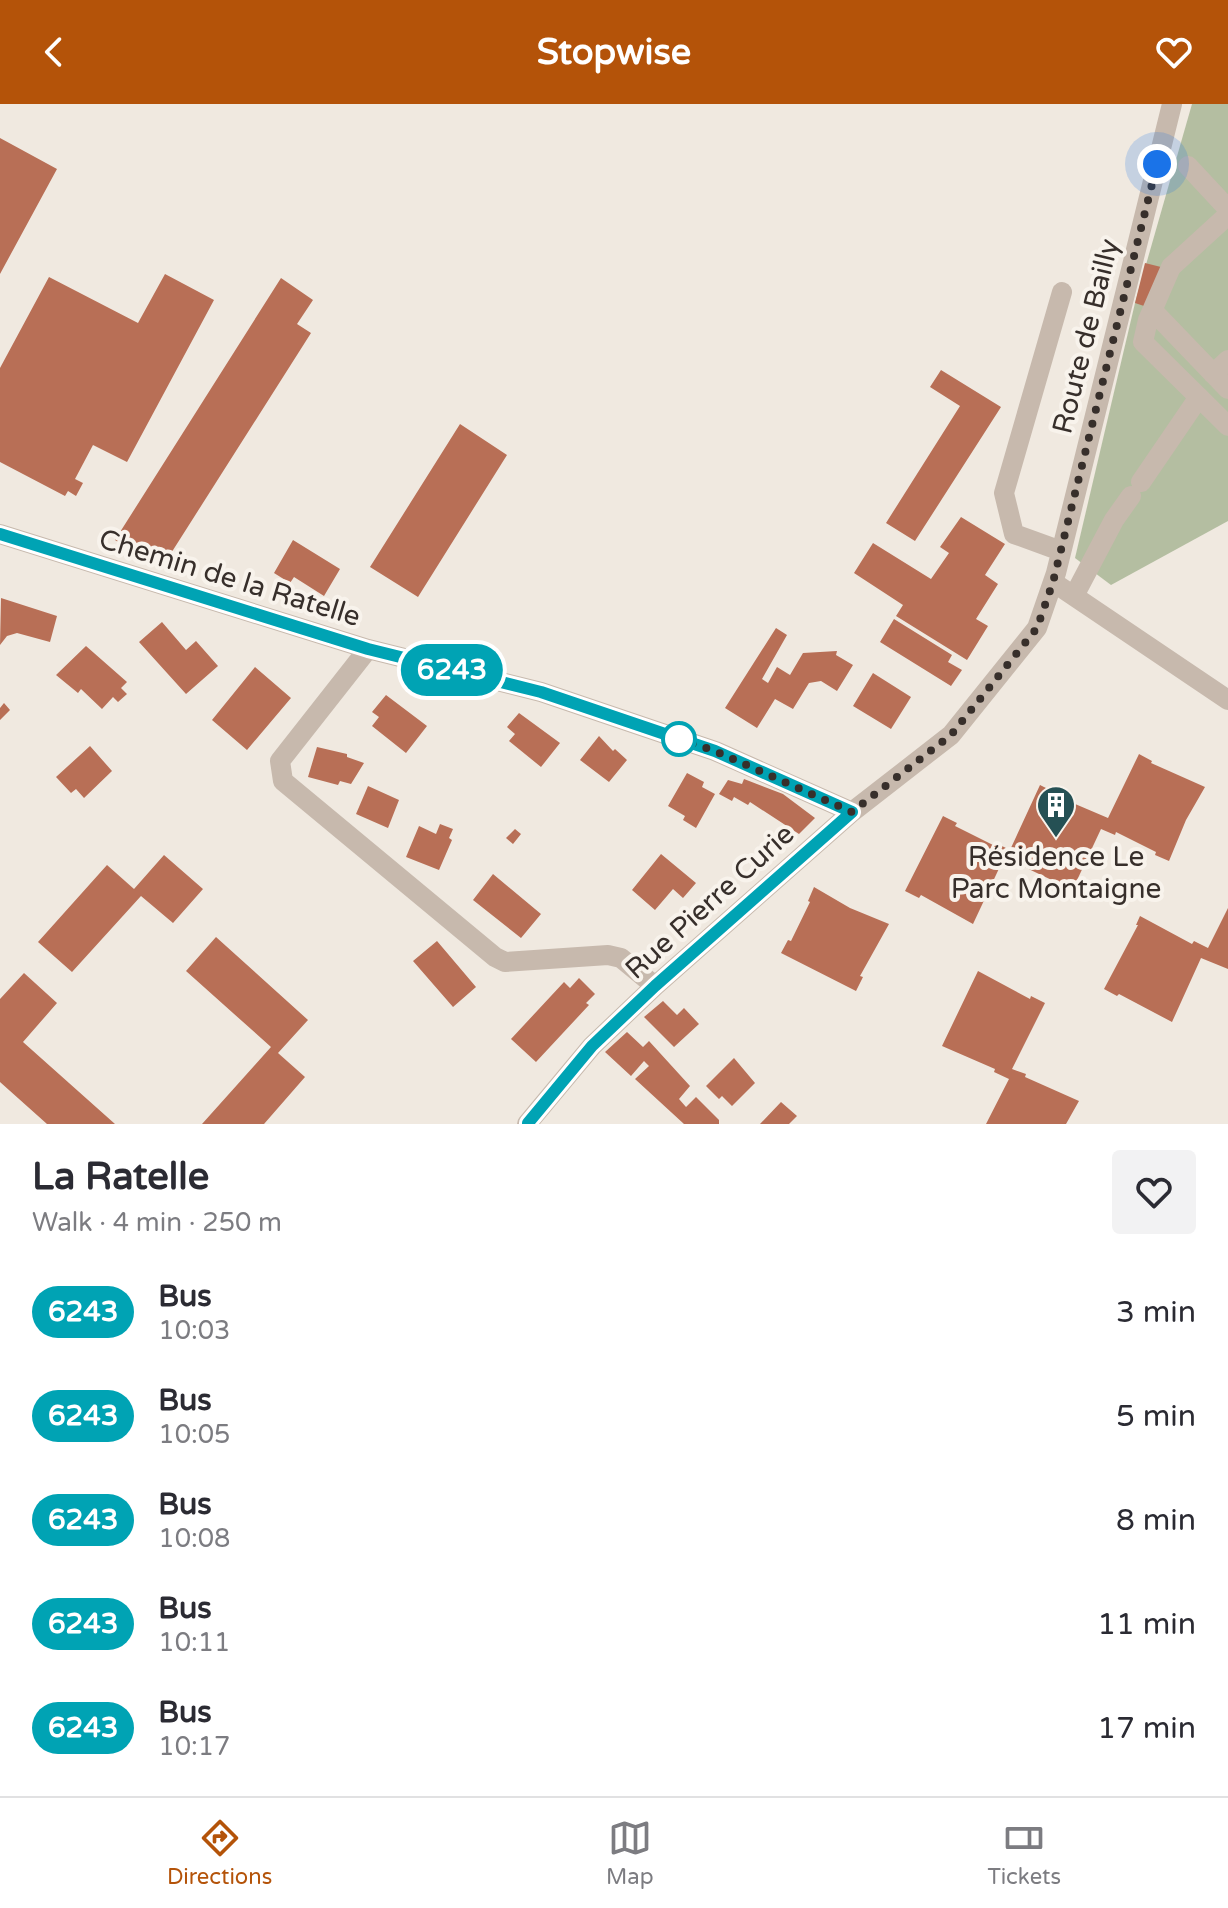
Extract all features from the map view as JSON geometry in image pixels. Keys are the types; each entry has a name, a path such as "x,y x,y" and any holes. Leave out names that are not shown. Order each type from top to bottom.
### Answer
{"street":[{"name":"Route de Bailly","path":"1053,582 1172,104"},
{"path":"1188,166 1228,209"},
{"path":"1228,215 1171,267 1143,342 1228,426"},
{"path":"1061,551 1014,534 1004,493 1062,292"},
{"path":"1153,311 1223,374"},
{"path":"1074,596 1114,520 1199,397"},
{"name":"Chemin de la Ratelle","path":"0,534 368,649 541,692 715,751 852,812"},
{"path":"1053,582 1228,700"},
{"name":"Rue Pierre Curie","path":"528,1124 592,1046 655,986 852,812 951,735 1037,628 1053,582"},
{"path":"368,649 280,761 283,781 495,957 505,962 608,955 621,958 655,986"}],"green space":[{"path":"1192,104 1228,104 1228,521 1111,585 1075,558 1135,303"}],"building":[{"path":"0,138 57,169 0,274"},
{"path":"1145,263 1161,267 1150,308 1135,303"},
{"path":"165,274 214,300 127,462 93,445 75,479 83,483 76,496 68,491 65,496 0,462 0,368 49,277 138,323"},
{"path":"281,278 313,300 297,324 311,333 161,569 115,540"},
{"path":"941,370 1001,407 915,541 886,523 960,406 930,387"},
{"path":"460,424 507,455 418,597 370,567"},
{"path":"961,517 1005,544 985,575 998,584 976,619 988,626 967,660 896,616 903,605 854,573 873,543 931,579 949,553 940,547"},
{"path":"293,540 340,569 324,596 294,577 290,583 274,573"},
{"path":"1,598 57,616 50,642 17,633 7,636 0,645"},
{"path":"894,619 952,655 948,662 962,670 951,686 880,642"},
{"path":"162,622 186,650 196,641 218,666 186,694 139,642"},
{"path":"776,628 787,635 762,679 768,683 777,667 790,675 803,653 837,651 836,655 853,665 837,691 821,681 809,683 793,709 775,699 757,728 725,708"},
{"path":"86,646 127,682 121,688 127,694 118,702 113,697 102,709 81,689 78,693 56,675"},
{"path":"255,667 291,698 247,750 212,720"},
{"path":"873,673 911,697 891,729 853,706"},
{"path":"386,695 427,726 406,753 372,726 379,717 372,712"},
{"path":"4,703 10,710 0,720 0,708"},
{"path":"519,713 560,743 541,767 509,741 515,734 507,727"},
{"path":"599,736 627,760 609,782 580,760"},
{"path":"90,746 112,771 84,798 76,789 71,793 56,777"},
{"path":"317,747 347,754 347,757 364,763 351,784 340,781 338,785 308,777"},
{"path":"1139,754 1151,763 1205,787 1186,820 1169,861 1116,832 1115,835 1101,829 1071,893 1056,886 1058,883 1003,860 973,924 921,895 919,898 905,891 943,816 957,823 955,826 1010,850 1040,785 1054,792 1054,795 1108,818"},
{"path":"687,773 704,782 702,787 715,794 696,828 683,820 685,816 668,806"},
{"path":"744,779 783,794 815,818 799,834 750,802 748,805 734,797 732,801 719,794 728,780 742,784"},
{"path":"368,786 399,800 388,828 356,814"},
{"path":"440,824 453,829 449,838 452,840 439,870 406,857 419,826 436,834"},
{"path":"515,829 521,834 513,844 506,838"},
{"path":"661,854 696,883 683,898 673,889 655,910 632,890"},
{"path":"164,855 203,889 173,923 141,896 72,972 38,942 107,865 134,889"},
{"path":"493,874 541,914 521,938 473,900"},
{"name":"Résidence Le Parc Montaigne","path":"814,887 850,908 889,924 860,976 863,977 856,991 781,953 788,940 791,941"},
{"name":"Résidence Le Parc Montaigne","path":"1228,908 1228,969 1201,958 1172,1022 1104,989 1140,916 1192,944 1194,941 1208,948"},
{"path":"216,937 308,1020 278,1053 305,1077 264,1124 202,1124 271,1047 186,971"},
{"path":"437,941 476,987 453,1007 413,961"},
{"name":"Résidence Le Parc Montaigne","path":"978,971 1030,999 1031,996 1045,1003 1012,1069 1079,1101 1066,1124 986,1124 1009,1079 994,1072 995,1069 942,1046"},
{"path":"24,973 57,1003 23,1042 115,1124 47,1124 0,1082 0,999"},
{"path":"579,978 595,994 586,1003 589,1005 536,1062 511,1039 564,982 570,988"},
{"path":"663,1001 677,1015 684,1008 699,1024 674,1047 644,1017"},
{"path":"627,1032 643,1047 649,1041 690,1086 679,1099 686,1107 696,1097 719,1120 719,1124 684,1124 635,1079 649,1066 644,1061 631,1076 605,1052"},
{"path":"734,1058 755,1083 732,1106 706,1086"},
{"path":"781,1102 797,1116 789,1124 760,1124"}],"bus line":[{"name":"6243","path":"0,534 368,649 541,692 715,751 852,812 655,986 592,1046 529,1124"}],"place":[{"name":"Résidence Le Parc Montaigne","path":"1056,839"}],"route":[{"path":"679,739 715,751 852,812 951,735 1037,628 1053,582 1157,164"}]}
